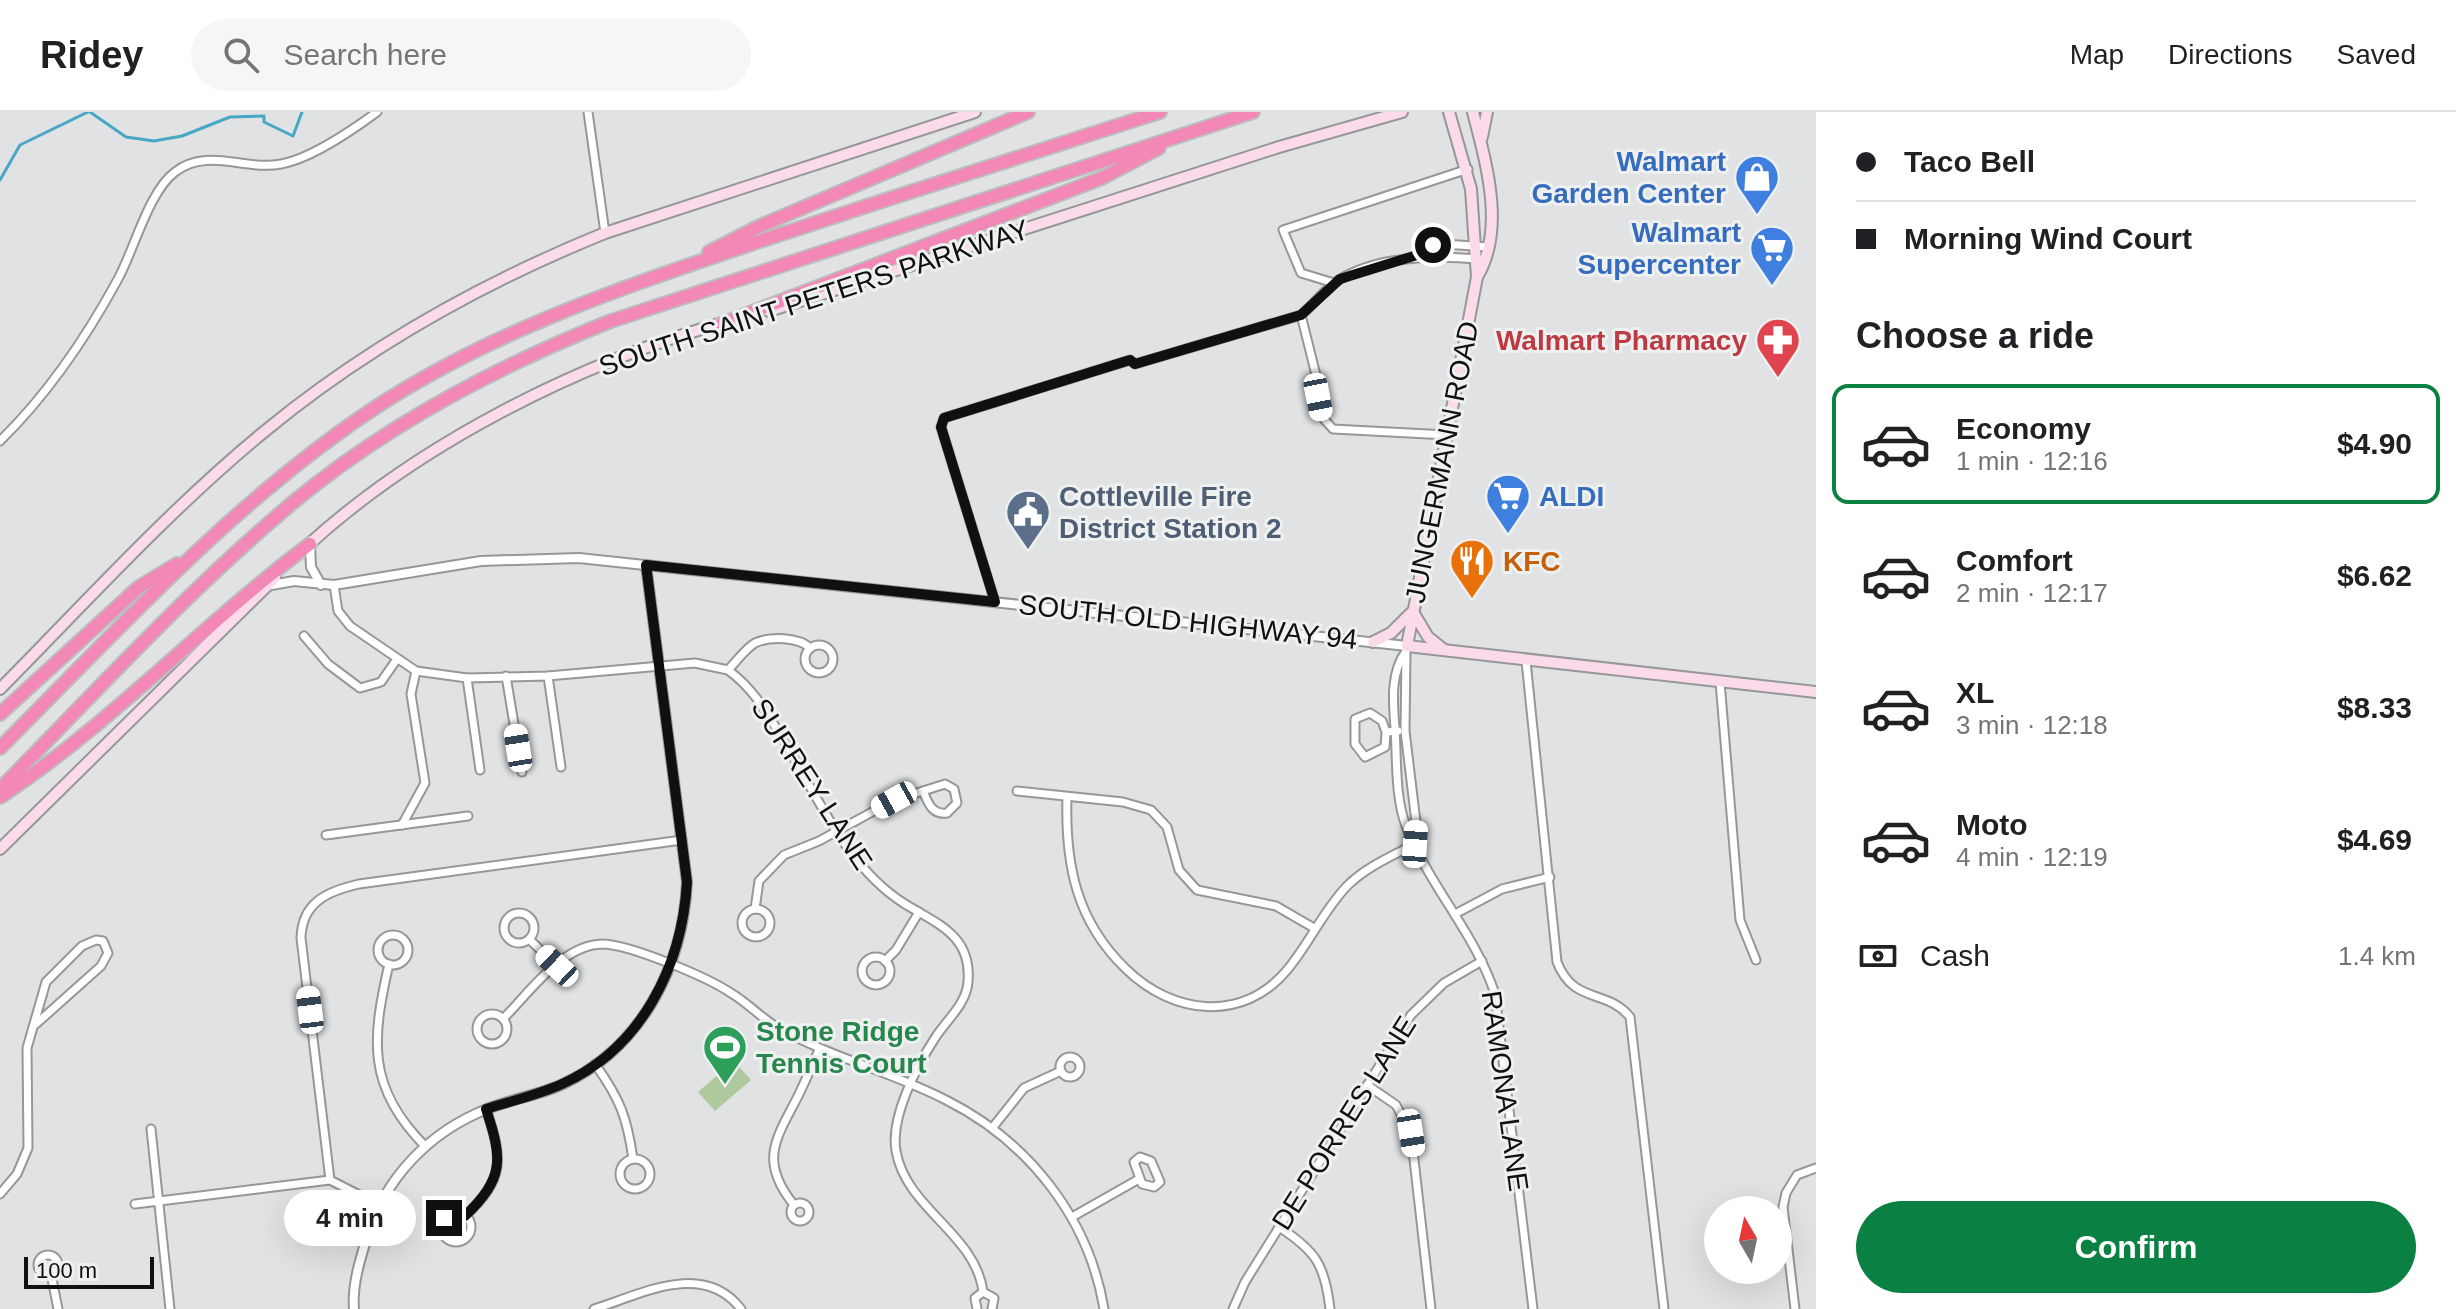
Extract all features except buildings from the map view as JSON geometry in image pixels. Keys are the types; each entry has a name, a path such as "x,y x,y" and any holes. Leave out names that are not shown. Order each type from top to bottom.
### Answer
{"highway":[{"path":"677,268 760,226 1028,112"},
{"path":"0,748 196,551 281,476 413,385 541,319 677,268 1160,112"},
{"path":"0,789 267,526 347,462 452,395 524,357 611,321 1253,112"},
{"path":"721,324 1102,178 1191,132"},
{"path":"0,797 46,767 262,580 310,544"},
{"path":"0,714 139,587 196,551"}],"main road":[{"path":"0,689 192,495 265,430 318,391 454,306 605,233 975,112"},
{"name":"SOUTH SAINT PETERS PARKWAY","path":"0,849 310,544 374,493 505,412 603,366 721,324 1331,131 1402,112"},
{"name":"JUNGERMANN ROAD","path":"1406,648 1477,277 1468,169 1449,112"},
{"name":"JUNGERMANN ROAD","path":"1473,112 1481,143 1491,213 1488,260 1477,277"},
{"path":"1481,143 1487,112"},
{"path":"1373,642 1391,633 1413,612 1428,637 1444,650"},
{"name":"SOUTH OLD HIGHWAY 94","path":"1406,648 1816,692"}],"street":[{"path":"0,441 36,402 87,333 133,252 158,192 172,173 188,163 208,159 249,166 293,162 377,112"},
{"path":"588,112 605,233"},
{"path":"1334,283 1301,273 1283,230 1468,169"},
{"path":"995,602 941,427 944,418 1130,360 1135,364 1301,315 1334,283 1417,255 1433,245 1489,247"},
{"path":"1417,255 1488,260"},
{"path":"1301,315 1316,375 1322,417 1333,429 1447,435"},
{"path":"310,544 311,567 321,585"},
{"name":"SOUTH OLD HIGHWAY 94","path":"266,587 294,581 334,585 443,566 514,558 579,558 1406,648"},
{"path":"354,1309 356,1277 377,1204 425,1146 486,1109 563,1084 595,1064 631,1033 652,1005 671,966 685,920 687,882 646,565"},
{"path":"334,585 338,611 350,626 397,659 416,671 467,678 548,676 695,663 728,670 755,643 777,639 804,642 810,648"},
{"path":"304,636 328,664 360,688 381,682 397,659"},
{"path":"823,645 831,650 834,658 828,670 815,673 808,667 805,658 810,648 823,645"},
{"name":"RAMONA LANE","path":"1406,648 1405,731 1415,844"},
{"name":"RAMONA LANE","path":"1406,648 1396,670 1390,732 1405,823 1482,961 1498,1007 1533,1309"},
{"path":"1526,661 1555,950 1562,975 1578,992 1618,1006 1630,1017 1664,1309"},
{"name":"SURREY LANE","path":"728,670 755,693 865,870 889,894 940,922 956,935 969,967 968,986 962,1002 934,1039 912,1086 896,1132 897,1155 924,1205 957,1238 971,1258 981,1275 983,1292 994,1298 992,1309"},
{"path":"402,825 425,783 411,694 416,671"},
{"path":"506,676 522,772"},
{"path":"548,676 561,767"},
{"path":"467,678 480,770"},
{"path":"1720,682 1740,920 1756,960"},
{"path":"1364,712 1375,715 1390,732 1385,747 1365,757 1355,744 1355,719 1364,712"},
{"path":"1390,732 1405,731"},
{"path":"755,909 759,881 769,867 784,855 838,831 894,800 945,784 957,794 957,803 947,813 938,813 930,807 923,791"},
{"path":"1017,791 1139,805 1151,810 1167,827 1179,870 1197,890 1276,906 1314,928"},
{"path":"1401,796 1412,795"},
{"path":"1067,797 1068,858 1087,919 1125,968 1164,995 1199,1007 1242,1004 1264,992 1282,975 1348,886 1415,844"},
{"path":"326,835 468,816"},
{"path":"330,1180 301,938 304,918 315,900 359,884 682,840"},
{"path":"1455,914 1502,889 1550,877"},
{"path":"755,909 765,911 770,919 769,929 758,937 745,932 741,923 747,911 755,909"},
{"path":"885,961 896,950 919,912"},
{"path":"525,915 532,922 533,931 529,939 520,943 507,937 504,928 511,916 525,915"},
{"path":"395,935 406,943 407,952 398,963 389,964 381,958 378,949 385,937 395,935"},
{"path":"529,939 557,966"},
{"path":"0,1194 17,1174 28,1148 27,1048 46,982 82,946 103,941 108,953 101,966 36,1024"},
{"path":"503,1019 557,966 584,946 603,944 624,947 728,990 774,1025 819,1050 945,1099 993,1127 1039,1170 1072,1217 1096,1272 1104,1309"},
{"path":"872,957 885,961 890,973 886,982 877,985 868,983 861,971 864,962 872,957"},
{"name":"DE PORRES LANE","path":"1233,1309 1245,1282 1367,1085 1425,998 1482,961"},
{"path":"389,964 375,1031 381,1071 389,1099 425,1146"},
{"path":"494,1014 503,1019 507,1032 502,1040 493,1044 484,1041 478,1029 481,1019 494,1014"},
{"path":"794,1205 776,1175 773,1146 819,1050"},
{"path":"595,1064 618,1097 627,1117 633,1159"},
{"path":"993,1127 1024,1088 1061,1071"},
{"path":"1367,1085 1396,1105 1411,1133 1431,1309"},
{"path":"465,1216 488,1193 495,1180 497,1143 486,1109"},
{"path":"151,1129 170,1309"},
{"path":"1140,1157 1148,1158 1160,1182 1149,1188 1139,1179 1134,1162 1140,1157"},
{"path":"633,1159 646,1163 650,1172 648,1181 636,1188 623,1182 620,1173 624,1164 633,1159"},
{"path":"1795,1309 1783,1207 1786,1193 1797,1175 1816,1168"},
{"path":"1072,1217 1139,1179"},
{"path":"135,1204 330,1180 377,1204"},
{"path":"453,1213 465,1216 470,1225 466,1238 457,1242 447,1239 441,1232 444,1218 453,1213"},
{"path":"1279,1227 1309,1249 1322,1266 1330,1309"},
{"path":"51,1274 58,1309"},
{"path":"594,1309 693,1282 714,1286 741,1309"},
{"path":"977,1309 975,1298 983,1292"}],"green space":[{"name":"Stone Ridge Tennis Court","path":"734,1061 751,1080 715,1111 698,1092"}],"waterway":[{"path":"0,180 20,145 88,112"},
{"path":"90,112 126,137 154,141 182,136 230,117 264,116 264,122 293,136 302,112"}],"place":[{"name":"Walmart Garden Center","path":"1757,216"},
{"name":"Walmart Supercenter","path":"1772,287"},
{"name":"Walmart Pharmacy","path":"1778,379"},
{"name":"ALDI","path":"1508,535"},
{"name":"Cottleville Fire District Station 2","path":"1028,551"},
{"name":"KFC","path":"1472,600"},
{"name":"Stone Ridge Tennis Court","path":"725,1086"}],"route":[{"path":"444,1218 453,1213 465,1216 488,1193 495,1180 497,1143 486,1109 563,1084 595,1064 631,1033 652,1005 671,966 685,920 687,882 646,565 995,602 941,427 944,418 1130,360 1135,364 1301,315 1340,279 1417,255 1433,245"}]}
